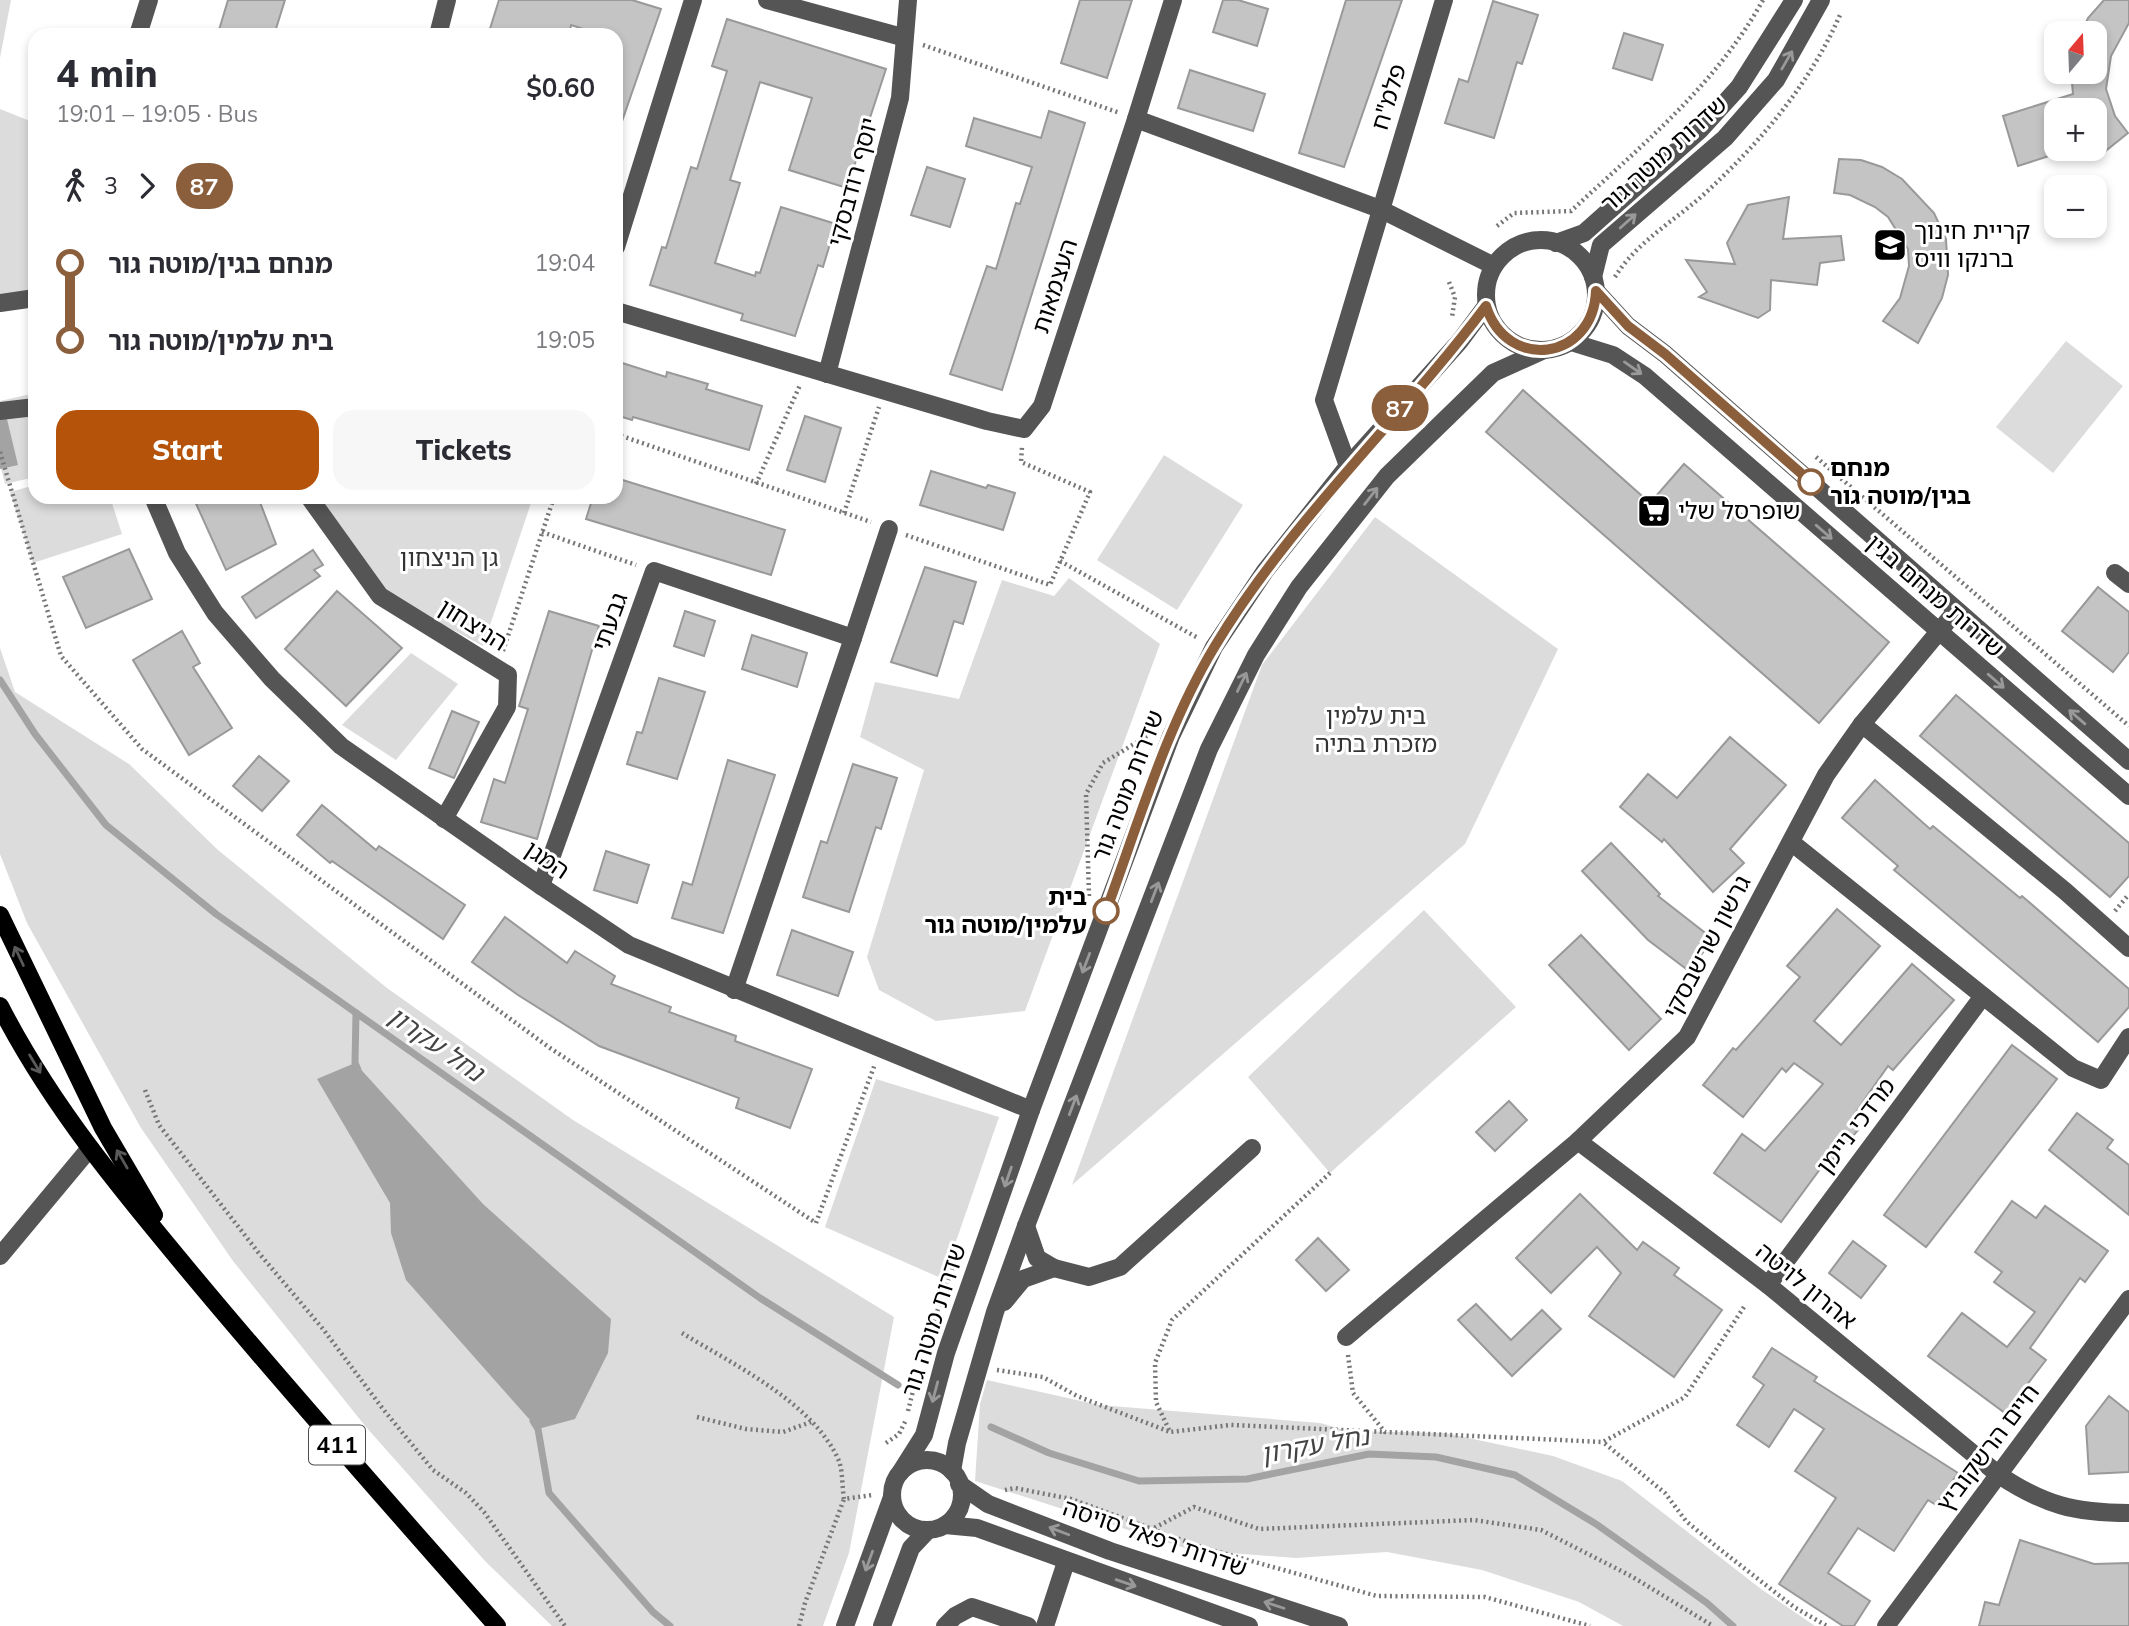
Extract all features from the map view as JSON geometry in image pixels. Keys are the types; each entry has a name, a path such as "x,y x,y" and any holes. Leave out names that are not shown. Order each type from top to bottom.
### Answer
{"main road":[{"name":"411","path":"0,915 103,1128 181,1261"},
{"name":"411","path":"0,1006 60,1105 90,1148 276,1375 497,1626"}],"street":[{"path":"140,28 149,0"},
{"path":"441,28 447,0"},
{"path":"623,225 693,0"},
{"path":"767,0 902,37"},
{"name":"יוסף רודבסקי","path":"827,374 900,98 902,37 908,0"},
{"path":"1173,0 1136,118 1380,209 1494,266"},
{"name":"פלמ\"ח","path":"1348,466 1324,400 1444,0"},
{"name":"שדרות מוטה גור","path":"1556,243 1584,233 1700,130 1739,88 1794,0"},
{"name":"שדרות מוטה גור","path":"1594,284 1601,245 1725,138 1776,80 1821,0"},
{"name":"העצמאות","path":"1024,429 1042,406 1136,118"},
{"path":"882,1626 911,1548 958,1510 961,1500 956,1477 957,1443 995,1312 1209,748 1256,655 1299,587 1387,476 1493,373 1544,350 1571,342 1590,320 1594,284 1576,253 1543,240 1521,244 1494,266 1485,292 1486,306 1497,329 1507,339 1518,345 1544,350"},
{"name":"שדרות מנחם בגין","path":"1594,284 1628,326 1665,354 2129,761"},
{"path":"0,303 28,299"},
{"name":"שדרות מוטה גור","path":"900,1473 924,1435 946,1353 1031,1110 1171,736 1214,647 1265,571 1348,466 1460,341 1486,306"},
{"path":"623,313 1024,429"},
{"name":"שדרות מנחם בגין","path":"1571,342 1614,355 1645,376 2129,796"},
{"path":"0,411 28,408"},
{"name":"המגן","path":"156,504 177,553 215,613 272,680 341,746 444,819 629,945 880,1051 1031,1110"},
{"name":"הניצחון","path":"314,504 380,597 508,675 507,707 444,819"},
{"path":"734,990 889,529"},
{"name":"גבעתי","path":"541,886 654,571 853,638"},
{"name":"גרשון שרשבסקי","path":"1346,1337 1578,1141 1687,1037 1826,775 1862,724 1956,611"},
{"path":"1862,724 2065,891 2129,948"},
{"path":"1791,842 2073,1068 2101,1080 2129,1037"},
{"name":"מרדכי ניימן","path":"1768,1285 1983,996"},
{"name":"אהרון לויטה","path":"1578,1141 1768,1285 1999,1475 2031,1496 2077,1510 2088,1513 2129,1513"},
{"path":"0,1256 90,1148"},
{"path":"1026,1226 1037,1258 1054,1268 1088,1277 1120,1267 1252,1149"},
{"path":"995,1312 1023,1279 1054,1268"},
{"name":"חיים הרשקוביץ","path":"1886,1626 2126,1311"},
{"path":"845,1626 900,1473 909,1465 931,1460 956,1477"},
{"name":"שדרות רפאל סויסה","path":"956,1477 988,1504 1110,1551 1339,1626"},
{"path":"892,1494 902,1520 909,1526 977,1528 1249,1626"},
{"path":"1045,1626 1066,1562"},
{"path":"946,1626 955,1616 972,1607 1028,1626"}],"path":[{"path":"1497,226 1514,213 1571,211 1691,101 1747,29 1763,0"},
{"path":"1615,290 1615,276 1625,262 1700,198 1759,140 1802,85 1826,48 1840,15"},
{"path":"902,37 1136,118"},
{"path":"1449,282 1455,297 1449,323"},
{"path":"756,484 808,368"},
{"path":"844,513 885,391"},
{"path":"623,436 1050,585 1090,492 1021,462 1024,429"},
{"path":"1807,450 2129,726"},
{"path":"0,452 61,656 142,749 550,1048 816,1223 880,1051"},
{"path":"497,668 552,504"},
{"path":"542,531 654,571"},
{"path":"1060,561 1214,647"},
{"path":"145,1090 159,1125 258,1252 433,1470 466,1493 484,1512 565,1626"},
{"path":"1170,1432 1156,1402 1155,1363 1172,1320 1330,1173"},
{"path":"992,1371 1006,1369 1043,1377 1077,1396 1170,1432 1231,1425 1602,1443 1685,1397 1744,1307"},
{"path":"682,1333 791,1401 811,1422 839,1462 844,1499 799,1626"},
{"path":"1346,1337 1353,1393 1385,1432"},
{"path":"697,1417 746,1429 783,1432 811,1422"},
{"path":"1602,1443 1665,1493 1686,1521 1717,1547 1794,1607 1827,1626"},
{"path":"996,1492 1014,1488 1071,1499 1201,1547 1377,1597 1485,1597 1590,1626"},
{"path":"844,1499 892,1494"},
{"path":"1110,1551 1194,1507 1259,1529 1474,1520 1541,1530 1632,1576 1713,1626"}],"green space":[{"path":"0,0 11,0 0,58"},
{"path":"0,109 28,120 28,291 0,296"},
{"path":"2066,341 2123,386 2053,473 1996,427"},
{"path":"28,395 28,479 5,484 0,464 0,401"},
{"path":"1164,455 1243,505 1177,610 1097,560"},
{"path":"28,487 28,504 112,504 122,534 33,563 10,492"},
{"name":"גן הניצחון","path":"320,504 531,504 483,646 388,595"},
{"name":"בית עלמין מזכרת בתיה","path":"1375,517 1558,649 1465,844 1072,1185 1262,665"},
{"path":"1069,578 1160,644 1025,1011 936,1021 879,990 867,957 924,770 860,737 875,682 959,699 1002,580 1054,596"},
{"path":"0,648 15,692 129,764 218,850 387,988 573,1120 894,1317 849,1553 823,1626 552,1626 485,1561 366,1427 233,1261 141,1128 27,923 0,854"},
{"path":"411,653 458,684 396,760 342,725"},
{"path":"1424,910 1516,1007 1330,1173 1248,1077"},
{"path":"876,1079 999,1117 943,1279 825,1227"},
{"path":"987,1380 1099,1405 1320,1423 1348,1431 1445,1433 1553,1456 1622,1481 1761,1589 1815,1626 1623,1626 1579,1602 1482,1570 1387,1552 1296,1558 1191,1550 975,1481 980,1404"}],"shaded area":[{"path":"6,415 18,465 0,469 0,416"},
{"path":"355,1063 483,1204 611,1319 608,1353 575,1419 538,1429 406,1280 391,1233 390,1203 317,1079"}],"building":[{"path":"228,0 285,0 276,28 220,28"},
{"path":"499,0 632,0 661,9 623,118 623,28 581,28 571,25 570,28 490,28"},
{"path":"1080,0 1132,0 1107,78 1061,63"},
{"path":"1223,0 1238,0 1268,9 1257,46 1213,32"},
{"path":"1346,0 1402,0 1344,167 1299,153"},
{"path":"2104,0 2129,0 2129,23 2111,56 2107,82 2107,21 2087,21"},
{"path":"1493,1 1538,15 1522,64 1517,62 1494,138 1445,123 1459,79 1468,82"},
{"path":"727,19 886,69 847,188 789,170 812,98 760,82 730,180 740,183 715,263 755,276 756,272 760,273 781,207 836,224 823,267 818,265 795,336 741,320 743,314 650,285 662,247 666,248 691,167 697,169 727,71 712,66"},
{"path":"1624,33 1663,45 1652,80 1613,68"},
{"path":"1190,70 1265,94 1253,131 1178,108"},
{"path":"2072,84 2107,84 2115,116 2128,133 2107,150 2107,98 2060,98 2073,94"},
{"path":"2044,103 2044,158 2018,166 2003,116"},
{"path":"1049,111 1085,123 1002,390 950,374 987,266 996,269 1016,203 1020,204 1032,167 966,146 974,118 1041,138"},
{"path":"1839,159 1861,160 1882,167 1902,179 1934,213 1946,239 1948,275 1942,298 1918,343 1883,321 1900,298 1909,266 1908,249 1888,217 1875,207 1850,195 1834,193"},
{"path":"927,167 965,179 950,227 911,215"},
{"path":"1789,197 1783,239 1841,236 1844,260 1820,263 1817,285 1771,280 1770,310 1758,318 1699,297 1707,292 1686,260 1735,264 1727,243 1748,205"},
{"path":"623,363 666,377 667,372 708,384 706,389 762,406 749,450 633,417 632,420 623,417"},
{"path":"1523,390 1650,503 1684,464 1889,642 1819,723 1486,432"},
{"path":"805,416 841,428 825,482 787,470"},
{"path":"931,471 986,488 988,485 1015,493 1003,530 920,505"},
{"path":"623,480 785,530 771,575 586,519 591,504 623,504"},
{"path":"196,504 261,504 276,544 226,570"},
{"path":"129,549 152,599 86,628 63,577"},
{"path":"313,550 323,565 314,570 320,576 256,618 242,597"},
{"path":"925,567 976,582 963,624 954,621 937,676 891,662"},
{"path":"2098,587 2129,612 2129,652 2113,672 2062,631"},
{"path":"337,591 402,648 346,706 285,649"},
{"path":"549,611 599,626 537,839 481,822 494,779 505,783 528,709 519,706"},
{"path":"685,611 715,621 704,656 674,646"},
{"path":"182,631 200,663 193,667 232,728 189,755 133,660"},
{"path":"752,635 807,653 797,687 742,669"},
{"path":"659,678 705,692 677,779 627,764 637,732 642,733"},
{"path":"1956,695 2129,843 2129,876 2110,897 1920,736"},
{"path":"452,711 479,722 454,778 429,768"},
{"path":"1730,737 1786,785 1730,849 1744,863 1713,892 1664,839 1662,842 1620,807 1648,774 1677,798"},
{"path":"259,756 289,781 262,811 233,786"},
{"path":"728,760 775,775 723,933 672,918 683,882 692,885"},
{"path":"853,764 897,778 881,829 876,827 849,912 803,897 821,841 827,843"},
{"path":"1875,780 1930,829 1933,826 2020,898 2022,896 2129,989 2129,1007 2098,1042 1894,870 1898,866 1842,818"},
{"path":"322,805 376,850 379,846 465,905 443,939 332,861 330,863 297,835"},
{"path":"1611,843 1660,894 1658,896 1713,939 1689,971 1648,940 1582,871"},
{"path":"606,851 649,865 637,903 594,890"},
{"path":"1837,909 1880,946 1814,1021 1841,1045 1912,964 1954,1000 1893,1070 1888,1066 1849,1122 1858,1130 1829,1164 1826,1161 1781,1222 1714,1173 1742,1134 1765,1151 1823,1084 1794,1063 1786,1072 1782,1068 1743,1117 1703,1085 1733,1048 1736,1050 1800,977 1787,966"},
{"path":"505,917 567,963 575,951 615,976 611,984 671,1007 669,1012 736,1036 735,1041 812,1069 790,1128 736,1108 739,1098 599,1046 518,995 472,962"},
{"path":"792,930 853,952 838,996 777,975"},
{"path":"1581,935 1661,1019 1629,1050 1549,965"},
{"path":"2012,1045 2057,1079 1926,1247 1884,1215"},
{"path":"1509,1101 1527,1120 1495,1151 1476,1132"},
{"path":"2077,1113 2113,1140 2107,1148 2129,1165 2129,1215 2049,1150"},
{"path":"1580,1194 1637,1250 1643,1242 1679,1268 1674,1275 1722,1310 1674,1377 1589,1316 1621,1273 1597,1247 1551,1293 1516,1258"},
{"path":"2012,1201 2036,1218 2045,1206 2108,1251 2085,1282 2080,1278 2030,1348 2046,1360 2005,1413 1928,1356 1962,1313 2007,1347 2035,1312 1994,1282 2002,1272 1975,1252"},
{"path":"1318,1238 1349,1270 1326,1291 1296,1260"},
{"path":"1853,1241 1886,1266 1861,1298 1829,1273"},
{"path":"1476,1304 1511,1340 1542,1310 1561,1329 1512,1376 1458,1320"},
{"path":"1772,1348 1817,1377 1814,1381 1958,1473 1936,1505 1928,1500 1894,1551 1858,1528 1828,1573 1870,1601 1854,1626 1843,1626 1779,1584 1836,1498 1795,1471 1824,1429 1794,1409 1769,1447 1737,1425 1764,1385 1753,1377"},
{"path":"2109,1396 2129,1412 2129,1472 2089,1474 2086,1426"},
{"path":"2020,1540 2094,1564 2129,1563 2129,1626 1979,1626 1985,1602 1999,1605"}],"waterway":[{"name":"נחל עקרון","path":"0,680 35,734 106,825 216,914 760,1298 898,1385"},
{"path":"356,1013 355,1063 358,1070"},
{"path":"533,1421 538,1429 549,1493 653,1612 670,1626"},
{"name":"נחל עקרון","path":"991,1427 1049,1453 1139,1481 1247,1479 1369,1454 1436,1457 1515,1475 1596,1524 1707,1603 1733,1626"}],"bus line":[{"name":"87","path":"1106,911 1171,736 1214,647 1265,571 1348,466 1460,341 1486,306 1497,329 1507,339 1531,349 1553,349 1571,342 1585,328 1594,311 1596,291 1628,326 1665,354 1811,482"}],"place":[{"name":"קריית חינוך ברנקו וויס","path":"1890,245"},
{"name":"מנחם בגין/מוטה גור","path":"1811,482"},
{"name":"שופרסל שלי","path":"1654,511"},
{"name":"בית עלמין/מוטה גור","path":"1106,911"}]}
